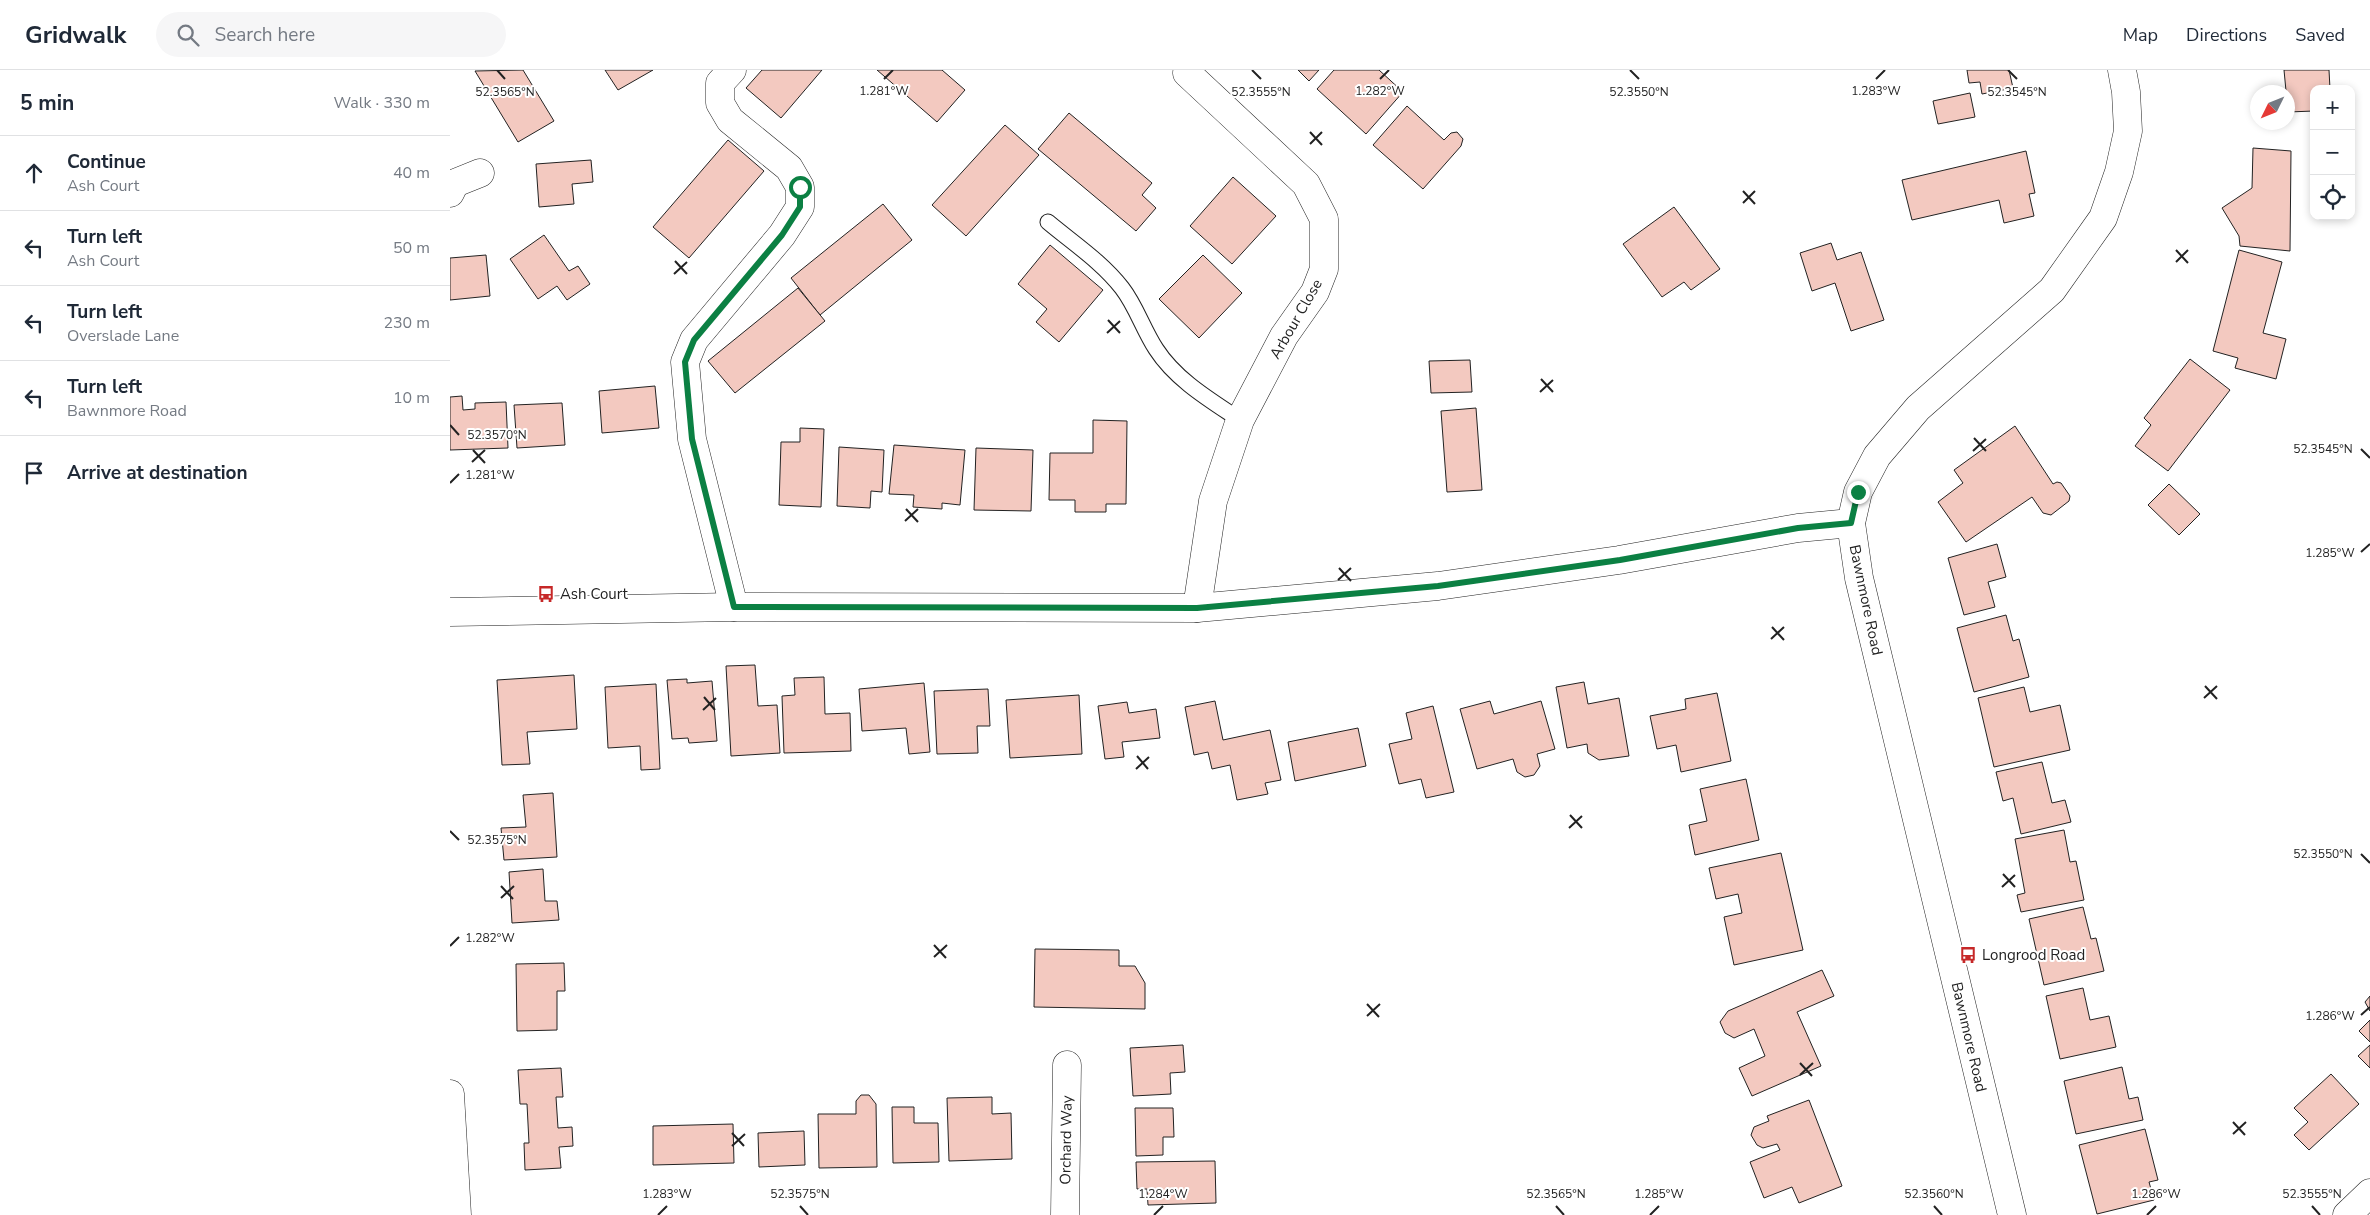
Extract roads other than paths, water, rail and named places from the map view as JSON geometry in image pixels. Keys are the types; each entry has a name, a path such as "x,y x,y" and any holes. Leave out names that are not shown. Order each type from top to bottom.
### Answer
{"street":[{"path":"732,70 720,84 720,103 730,120 790,168 800,187 800,207 782,235 694,340 685,362 692,439 734,607"},
{"name":"Bawnmore Road","path":"2012,1215 1858,571 1851,523 1858,492 1877,456 1918,408 2052,290 2103,218 2119,172 2128,131 2126,92 2122,70"},
{"name":"Arbour Close","path":"1186,72 1306,184 1324,219 1324,269 1315,292 1284,336 1240,420 1213,502 1197,608"},
{"path":"452,185 480,173"},
{"path":"450,612 734,607 1197,608 1438,586 1620,560 1798,528 1851,523"},
{"name":"Orchard Way","path":"1065,1215 1067,1065"},
{"path":"450,1094 457,1215"},
{"path":"2347,1215 2370,1193"}],"lane":[{"path":"1048,222 1110,273 1123,290 1156,349 1174,372 1240,420"}],"place":[{"name":"Ash Court","path":"546,594"},
{"name":"Longrood Road","path":"1968,955"}]}
